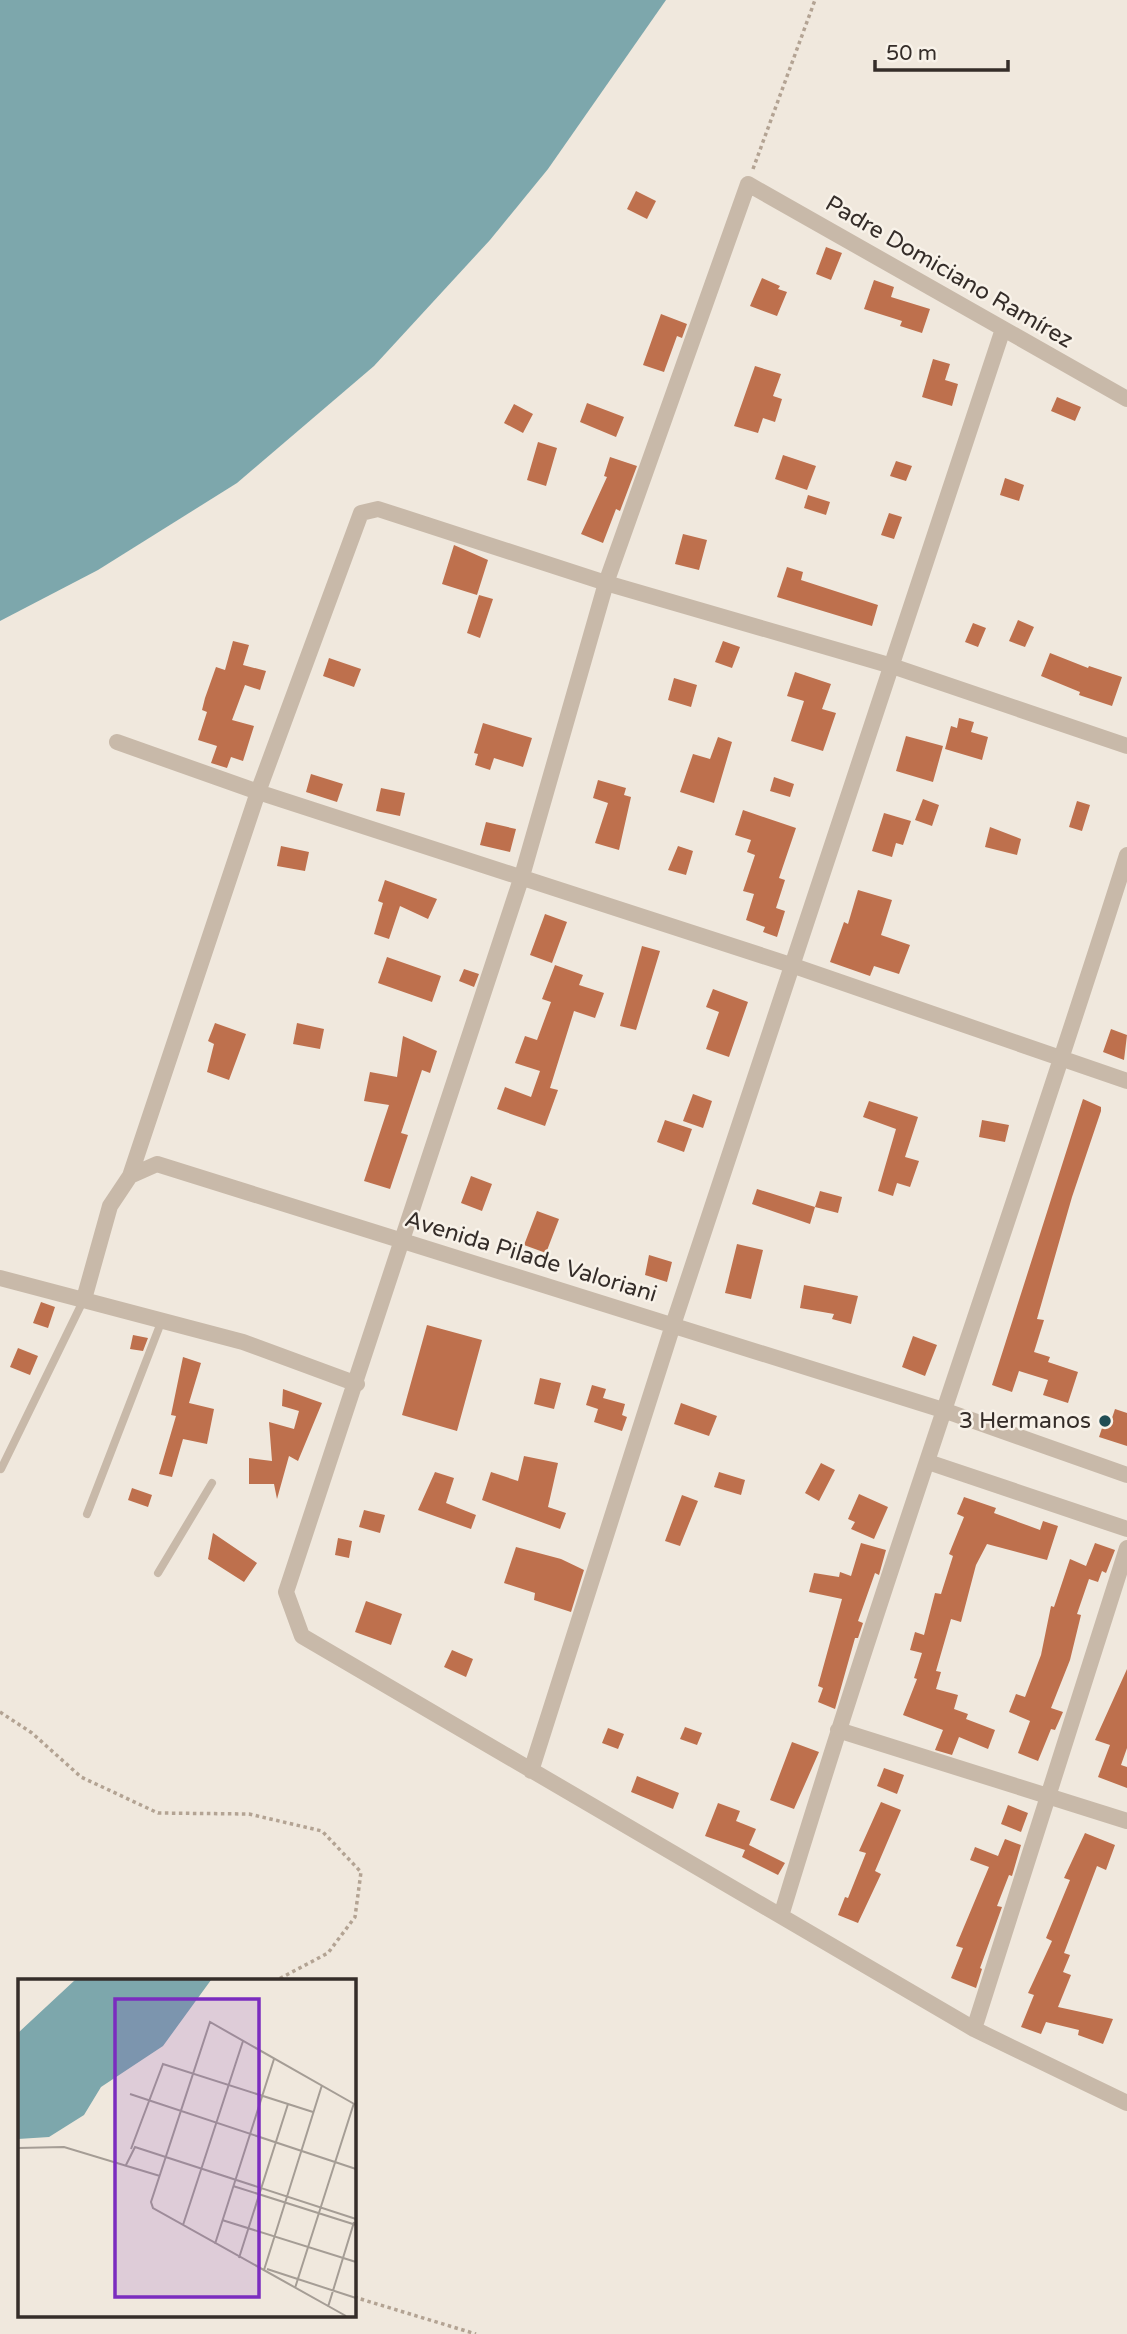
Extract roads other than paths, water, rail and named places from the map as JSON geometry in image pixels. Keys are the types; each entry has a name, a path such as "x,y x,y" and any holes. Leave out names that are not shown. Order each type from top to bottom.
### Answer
{"street":[{"name":"Padre Domiciano Ramírez","path":"606,583 748,184 1127,399"},
{"path":"531,1770 673,1325 794,967 1003,329"},
{"path":"84,1299 110,1206 130,1176 258,792 361,513 378,509 606,583 892,666 1127,746"},
{"path":"606,583 522,876 357,1384 286,1591 302,1636 974,2029 1127,2103"},
{"path":"117,742 258,792 522,876 1127,1081"},
{"path":"781,1916 838,1730 1062,1060 1127,855"},
{"name":"Avenida Pilade Valoriani","path":"130,1176 158,1164 946,1411 1127,1475"},
{"path":"0,1278 243,1342 357,1384"},
{"path":"928,1462 1127,1529"},
{"path":"974,2029 1127,1548"},
{"path":"838,1730 1127,1821"}],"lane":[{"path":"1,1469 84,1299"},
{"path":"87,1514 162,1320"},
{"path":"158,1573 212,1483"}],"water":[{"path":"0,0 666,0 548,169 490,240 374,366 237,483 98,570 0,621"}],"place":[{"name":"3 Hermanos","path":"1105,1421"}]}
